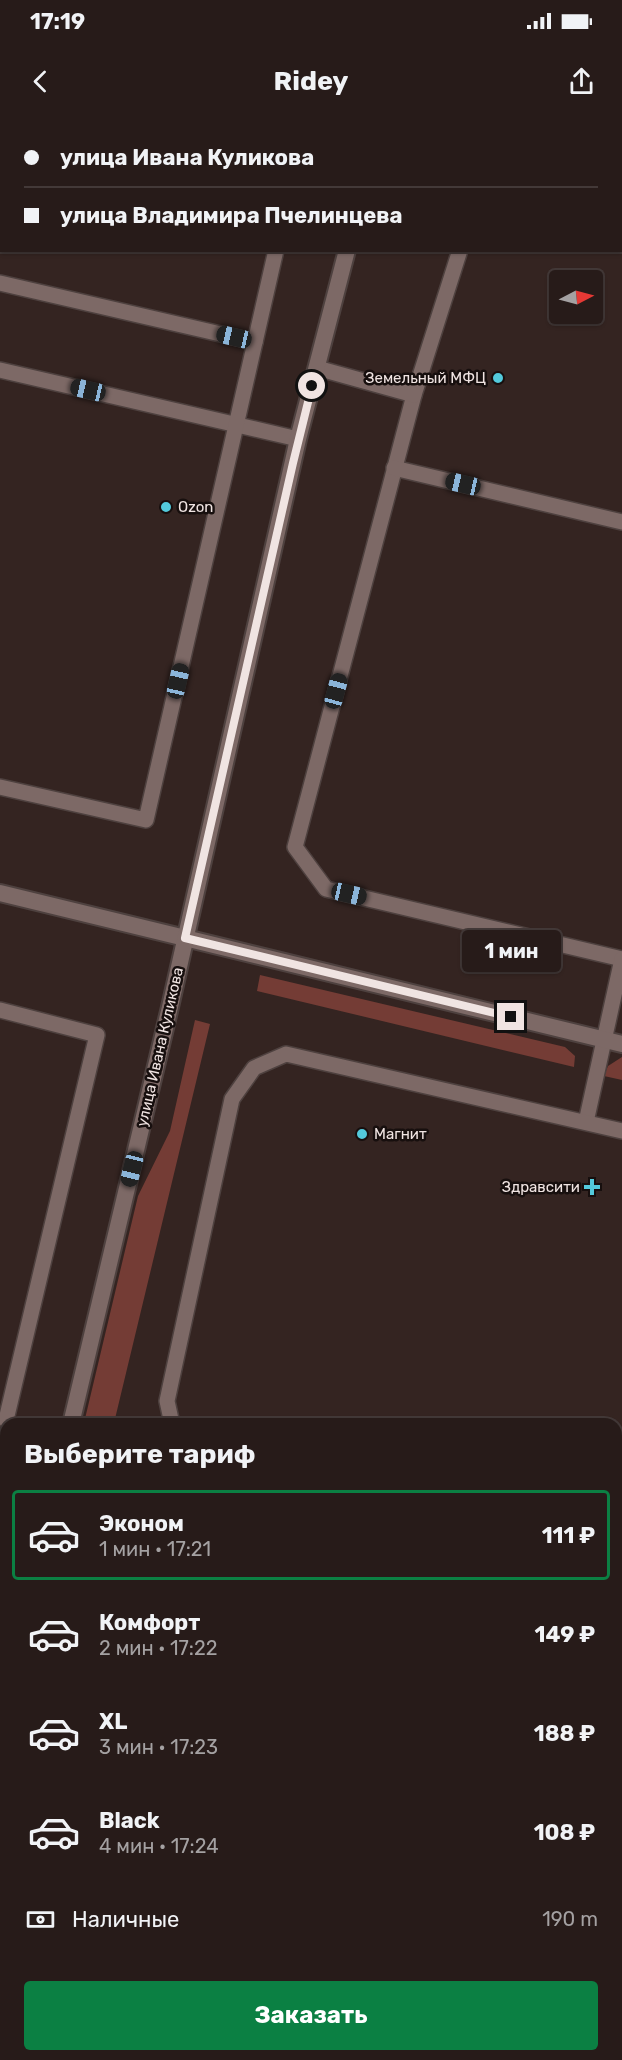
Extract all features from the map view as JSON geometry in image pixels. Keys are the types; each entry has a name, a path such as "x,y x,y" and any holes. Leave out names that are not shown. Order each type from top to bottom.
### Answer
{"street":[{"name":"улица Ивана Куликова","path":"72,1418 185,938 298,439 346,252"},
{"path":"0,893 622,1044"}],"lane":[{"path":"0,787 146,820 276,252"},
{"path":"459,252 414,395 295,847 326,889 622,959 586,1122"},
{"path":"0,283 255,342"},
{"path":"317,368 414,395"},
{"path":"0,370 298,439"},
{"path":"394,468 622,522"},
{"path":"0,1010 97,1035 10,1418"},
{"path":"171,1418 167,1401 232,1099 254,1068 286,1054 622,1131"}],"shaded area":[{"path":"260,975 565,1047 575,1056 574,1067 257,991"},
{"path":"195,1020 210,1024 115,1418 85,1418 138,1196 170,1131"},
{"path":"622,1057 622,1080 604,1076 608,1066"}],"place":[{"name":"Земельный МФЦ","path":"498,378"},
{"name":"Ozon","path":"166,507"},
{"name":"Магнит","path":"362,1134"},
{"name":"Здравсити","path":"592,1187"}],"route":[{"path":"312,386 185,938 511,1017"}]}
